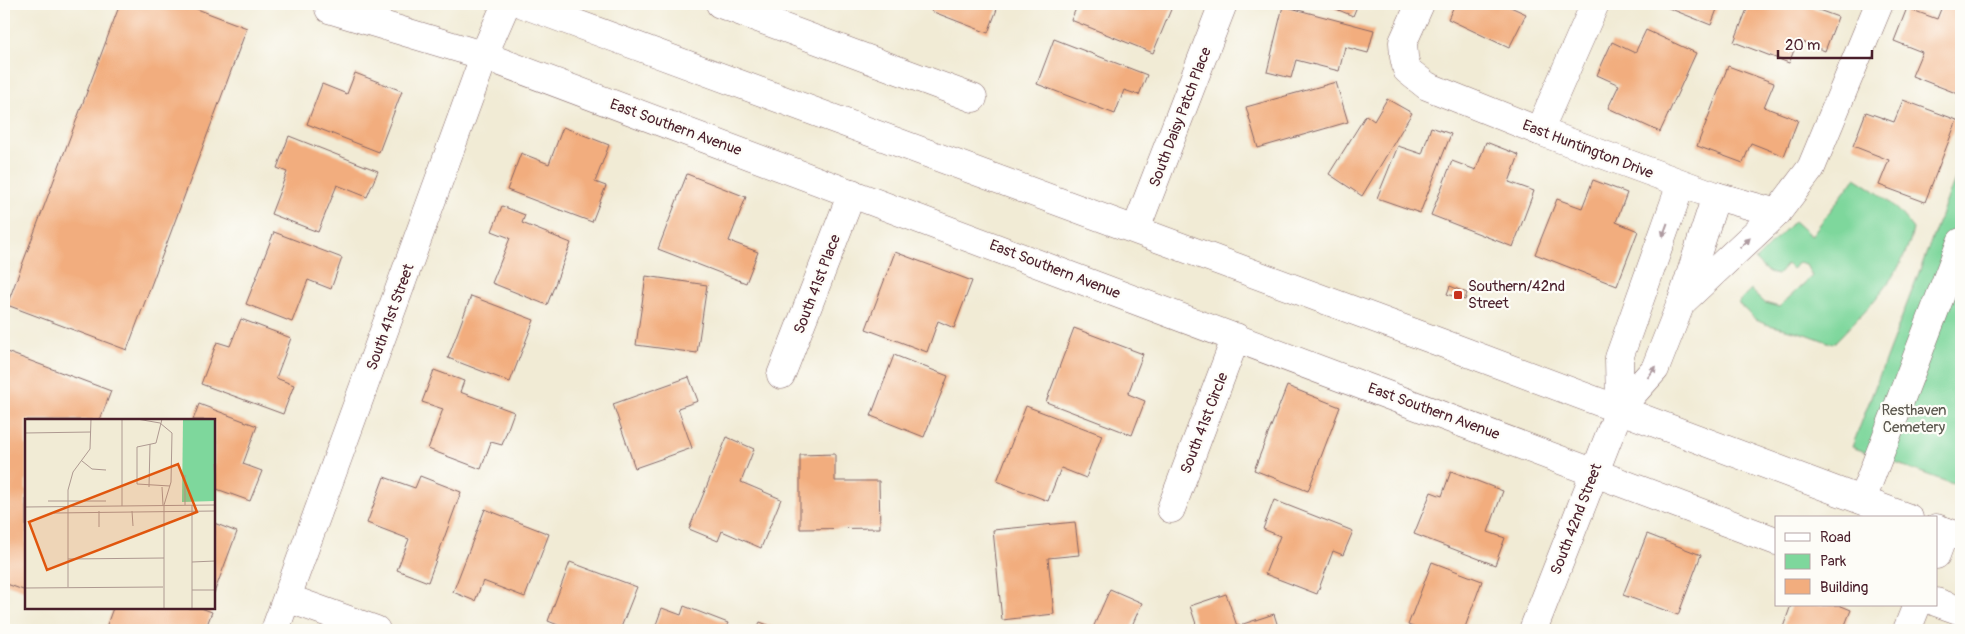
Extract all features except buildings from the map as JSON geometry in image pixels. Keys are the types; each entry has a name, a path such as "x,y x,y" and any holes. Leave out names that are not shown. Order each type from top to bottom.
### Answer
{"street":[{"name":"South 41st Street","path":"275,630 485,56 506,4"},
{"path":"523,4 1136,229 1439,344 1620,408 1905,516"},
{"path":"720,4 973,98"},
{"name":"South Daisy Patch Place","path":"1136,229 1224,4"},
{"name":"East Huntington Drive","path":"1420,4 1403,42 1406,70 1427,86 1539,131 1681,184 1777,213"},
{"path":"1539,131 1595,4"},
{"name":"South 42nd Street","path":"1681,303 1777,213 1812,168 1879,4"},
{"name":"East Southern Avenue","path":"330,9 485,56 1594,471 1775,541"},
{"name":"South 42nd Street","path":"1620,408 1619,358 1681,184"},
{"name":"South 41st Place","path":"782,375 852,193"},
{"name":"South 42nd Street","path":"1533,630 1620,408 1655,370 1681,303 1716,196"},
{"path":"1862,500 1961,242"},
{"name":"South 41st Circle","path":"1171,509 1236,337"},
{"path":"287,598 376,630"},
{"path":"1938,603 1961,611"},
{"path":"1908,630 1917,606"}],"green space":[{"name":"Resthaven Cemetery","path":"1961,163 1961,487 1852,447"},
{"path":"1855,178 1887,200 1913,229 1901,262 1892,277 1870,305 1833,344 1806,334 1756,320 1738,303 1751,290 1765,303 1779,307 1812,276 1806,265 1799,263 1792,269 1787,264 1777,275 1769,273 1755,260 1794,221 1811,236"}],"place":[{"name":"Southern/42nd Street","path":"1458,295"}]}
